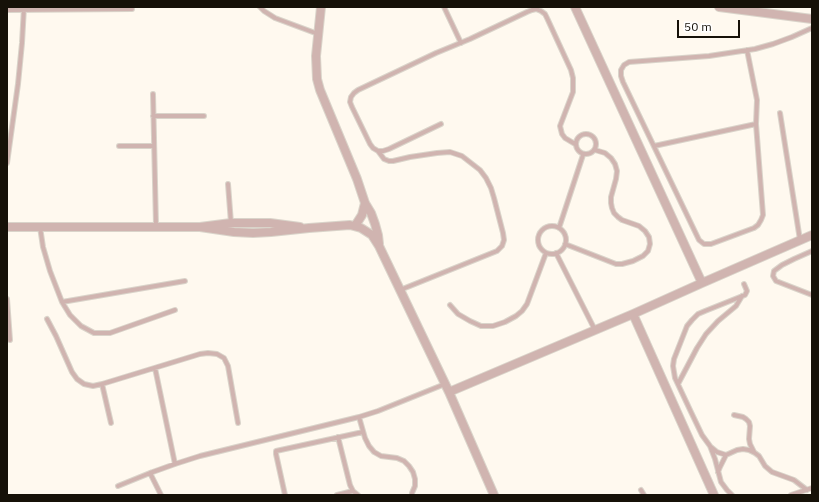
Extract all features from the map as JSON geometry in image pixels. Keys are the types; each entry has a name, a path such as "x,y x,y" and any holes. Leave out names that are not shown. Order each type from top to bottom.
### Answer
{"street":[{"path":"321,7 316,67 317,79 320,90 357,179 365,203 375,224 379,246"},
{"path":"575,7 702,283"},
{"path":"720,7 812,19"},
{"path":"355,226 362,215 365,203"},
{"path":"7,227 200,227 231,223 270,223 309,228"},
{"path":"200,227 252,233 344,225 355,226 372,235 379,246 449,392 494,495"},
{"path":"449,392 633,314 812,235"},
{"path":"633,314 714,495"}],"lane":[{"path":"260,7 275,18 318,34"},
{"path":"444,7 462,43"},
{"path":"7,10 24,8 132,9"},
{"path":"7,163 18,84 24,8"},
{"path":"400,290 497,251 502,246 504,240 503,233 492,193 486,178 480,170 462,156 450,152 410,157 393,161 384,159 370,144 352,107 350,102 354,93 436,53 462,43 536,9 545,14 571,70 573,78 573,92 560,126 562,134 565,138 575,144"},
{"path":"747,50 756,94 756,124 763,215 758,225 754,228 708,244 704,244 699,240 654,146 621,76 621,70 624,65 629,62 709,56 747,50 773,44 812,28"},
{"path":"153,94 156,226"},
{"path":"780,113 800,240"},
{"path":"153,116 204,116"},
{"path":"378,151 389,149 440,124"},
{"path":"654,146 756,124"},
{"path":"583,134 591,135 596,142 595,150 587,155 578,152 575,144 576,140 583,134"},
{"path":"119,146 154,146"},
{"path":"565,244 616,264 633,261 643,256 648,251 650,244 649,237 645,231 639,226 622,220 614,213 611,202 617,171 615,164 605,153 595,150"},
{"path":"559,228 582,154"},
{"path":"228,184 231,223"},
{"path":"553,226 564,232 566,238 565,244 562,250 556,253 546,253 538,243 538,236 541,231 547,227 553,226"},
{"path":"40,227 43,247 50,271 62,302 70,315 81,326 94,333 110,334 175,310"},
{"path":"812,251 782,265 774,271 773,276 776,281 812,295"},
{"path":"450,305 458,314 481,326 493,326 505,322 516,316 527,304 546,253"},
{"path":"556,253 595,330"},
{"path":"62,302 185,282"},
{"path":"732,495 726,490 721,482 710,446 696,424 673,372 673,366 674,359 687,326 692,320 698,314 746,294 747,291 744,284"},
{"path":"678,384 696,348 706,334 718,321 736,306 742,296"},
{"path":"7,299 10,340"},
{"path":"47,319 72,372 77,379 84,384 93,386 200,354 217,354 224,358 228,366 238,423"},
{"path":"155,368 174,464"},
{"path":"102,384 111,423"},
{"path":"118,486 174,464 228,448 359,417 378,411 445,384"},
{"path":"734,415 743,417 749,422 749,440 755,453"},
{"path":"359,417 369,446 374,452 382,456 404,460 409,466 415,479 415,486 412,493"},
{"path":"285,495 276,451 364,432"},
{"path":"338,437 349,482 353,491 358,495"},
{"path":"710,446 717,452 726,455"},
{"path":"718,473 726,455 743,449 749,450 760,456 765,466 772,472 789,477 810,489"},
{"path":"150,473 160,495"},
{"path":"791,495 810,489"},
{"path":"641,490 644,495"},
{"path":"337,495 353,491"}]}
